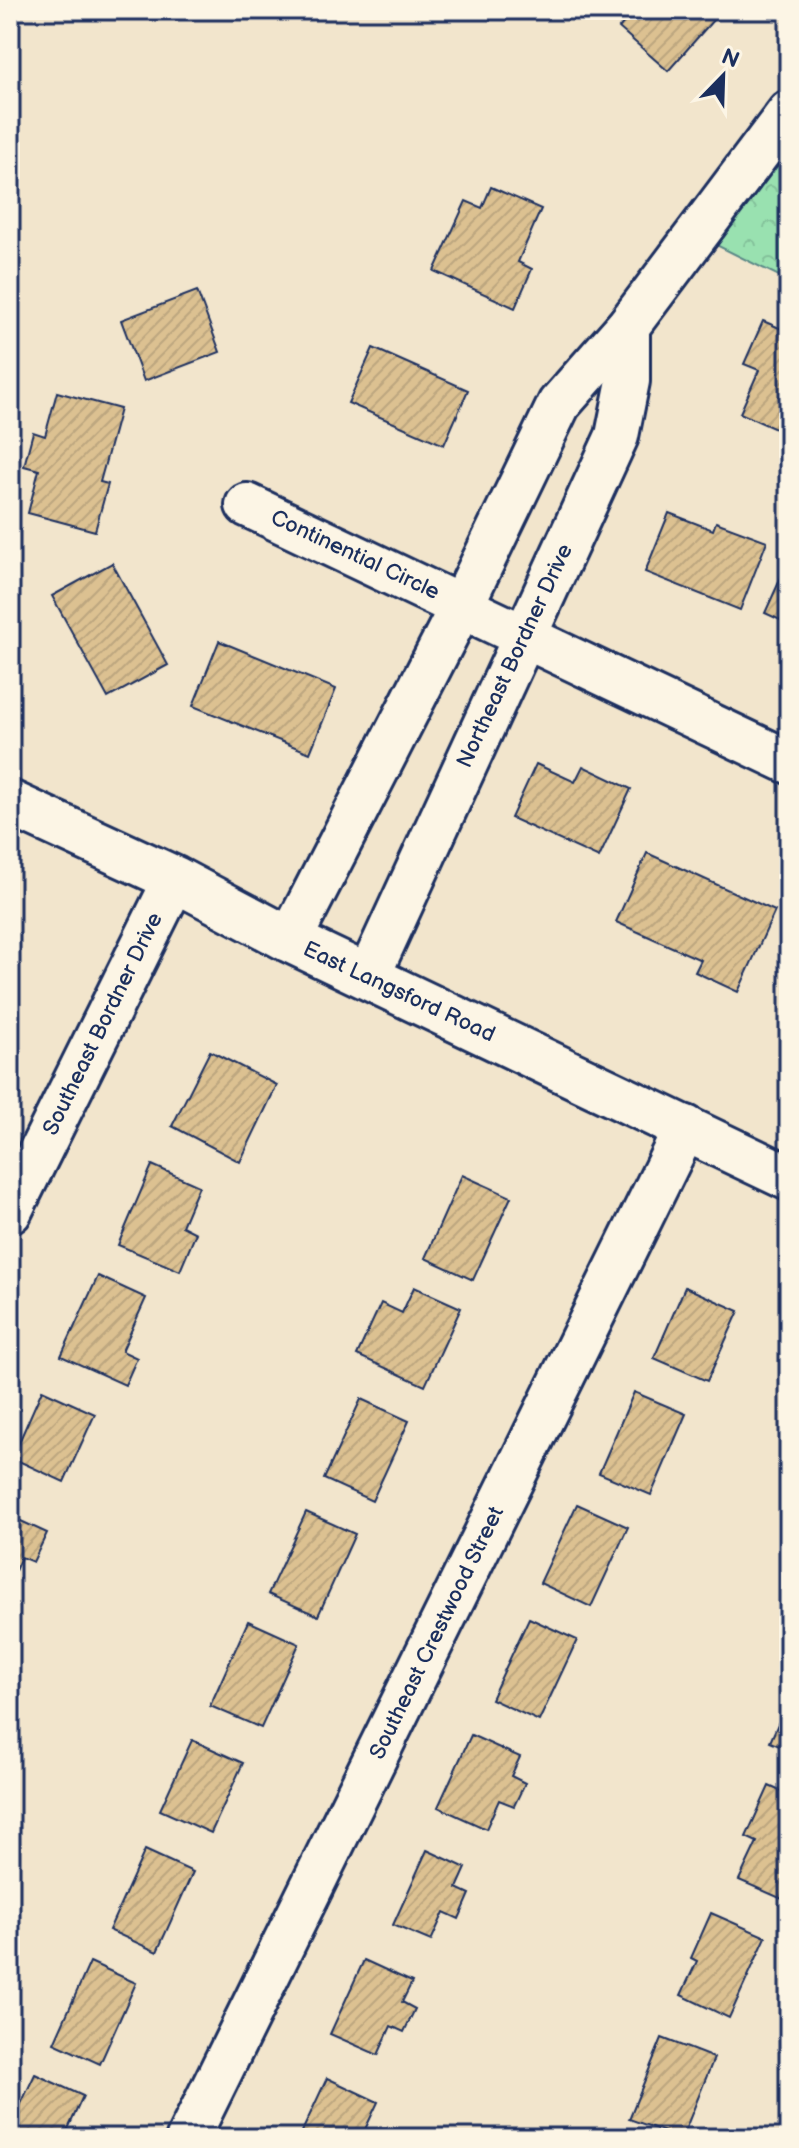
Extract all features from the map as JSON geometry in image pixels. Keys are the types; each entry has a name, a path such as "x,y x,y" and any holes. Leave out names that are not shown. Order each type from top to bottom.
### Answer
{"street":[{"path":"290,940 462,605 559,404 628,326 789,112"},
{"name":"Northeast Bordner Drive","path":"368,977 617,436 628,381 628,326"},
{"name":"Continential Circle","path":"247,505 789,762"},
{"name":"East Langsford Road","path":"10,803 175,879 290,940 789,1178"},
{"name":"Southeast Bordner Drive","path":"10,1212 175,879"},
{"name":"Southeast Crestwood Street","path":"188,2138 686,1127"}],"green space":[{"path":"789,136 789,281 702,238"}],"building":[{"path":"634,10 722,10 668,71 619,28"},
{"path":"491,187 541,209 518,262 532,269 515,308 434,271 466,201 482,208"},
{"path":"197,291 220,352 144,381 121,320"},
{"path":"763,321 789,332 789,435 740,413 759,370 744,364"},
{"path":"373,348 468,390 444,445 348,403"},
{"path":"57,392 120,409 100,482 108,484 95,531 28,513 39,470 24,466 33,432 45,436"},
{"path":"669,513 713,530 716,522 767,541 740,610 645,572"},
{"path":"789,560 789,624 765,613"},
{"path":"112,563 168,665 108,698 52,596"},
{"path":"219,641 336,689 310,753 193,706"},
{"path":"536,764 575,782 583,766 631,789 599,858 511,818"},
{"path":"647,853 775,911 738,992 695,972 701,960 616,922"},
{"path":"210,1051 277,1085 240,1162 172,1126"},
{"path":"152,1165 199,1186 182,1226 196,1233 180,1271 118,1245"},
{"path":"462,1175 511,1197 473,1280 425,1258"},
{"path":"98,1276 146,1298 122,1351 137,1358 125,1385 61,1356"},
{"path":"414,1287 461,1308 425,1386 357,1355 381,1303 402,1313"},
{"path":"685,1287 739,1311 707,1381 654,1358"},
{"path":"42,1390 95,1414 64,1482 12,1458"},
{"path":"634,1392 686,1414 651,1495 599,1473"},
{"path":"361,1399 409,1421 372,1501 324,1479"},
{"path":"577,1504 628,1527 591,1607 540,1583"},
{"path":"306,1512 355,1534 318,1616 268,1594"},
{"path":"10,1516 47,1533 33,1562 21,1557 10,1582"},
{"path":"529,1618 577,1640 539,1721 491,1699"},
{"path":"248,1621 299,1644 261,1728 210,1706"},
{"path":"789,1699 789,1750 770,1742"},
{"path":"471,1735 520,1757 511,1776 525,1783 514,1806 499,1800 486,1829 438,1807"},
{"path":"192,1740 243,1763 211,1833 160,1810"},
{"path":"769,1786 789,1795 789,1902 739,1880 757,1842 746,1837"},
{"path":"145,1850 193,1872 157,1952 109,1930"},
{"path":"427,1850 466,1868 457,1888 470,1894 459,1919 444,1912 431,1941 393,1925"},
{"path":"711,1913 766,1937 729,2018 681,1995 697,1961 691,1958"},
{"path":"364,1960 412,1982 402,2002 415,2009 404,2032 391,2026 378,2055 330,2034"},
{"path":"90,1962 136,1983 100,2064 54,2043"},
{"path":"662,2038 714,2058 682,2138 629,2119"},
{"path":"35,2074 83,2096 64,2138 10,2138 10,2127"},
{"path":"327,2078 378,2102 361,2138 299,2138"}]}
